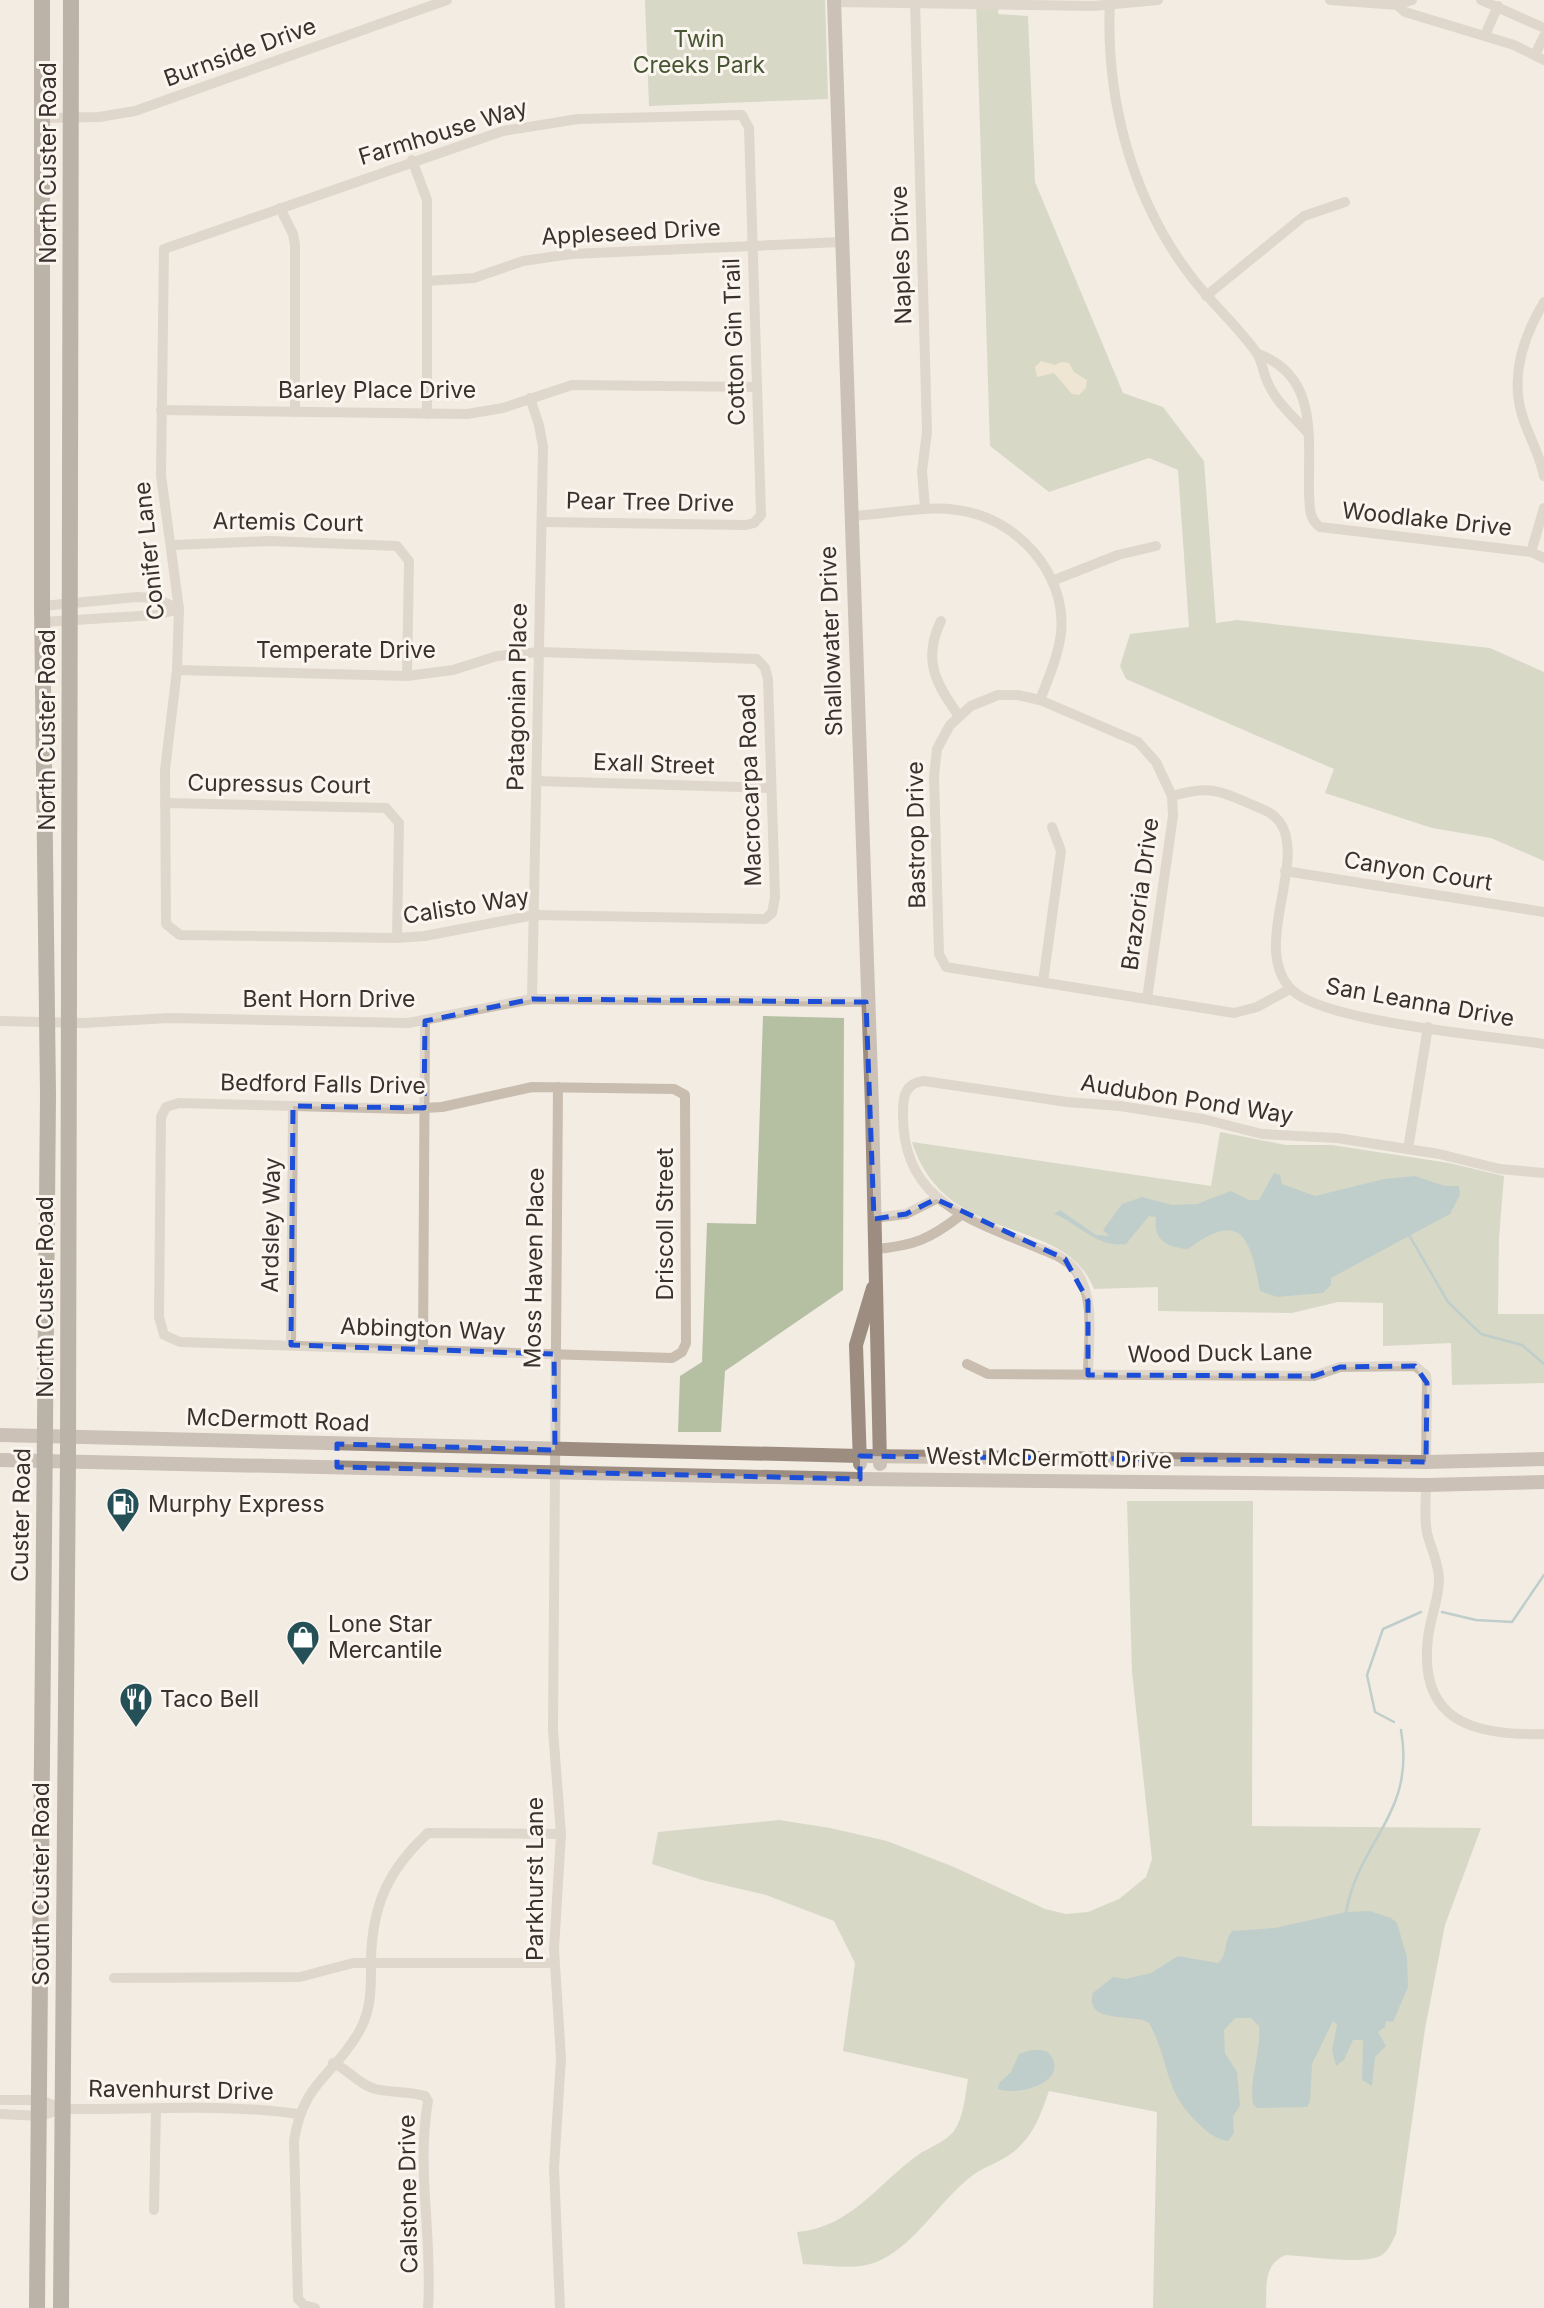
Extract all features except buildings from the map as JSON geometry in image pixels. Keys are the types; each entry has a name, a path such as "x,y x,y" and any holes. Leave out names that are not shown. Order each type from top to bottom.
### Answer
{"main road":[{"name":"North Custer Road","path":"42,0 42,622 47,1022 44,1436"},
{"name":"North Custer Road","path":"68,1460 71,0"},
{"name":"Shallowater Drive","path":"834,1 881,1479"},
{"path":"42,177 71,176"},
{"path":"47,1188 68,1187"},
{"name":"Shallowater Drive","path":"860,1479 856,1357 860,1325 876,1280"},
{"path":"856,1357 871,1364 878,1378"},
{"name":"McDermott Road","path":"0,1435 555,1450"},
{"name":"Custer Road","path":"37,2308 44,1436"},
{"path":"337,1444 337,1468"},
{"name":"West McDermott Drive","path":"555,1450 1426,1462 1544,1459"},
{"path":"764,1454 764,1477"},
{"name":"McDermott Road","path":"0,1460 554,1472"},
{"name":"South Custer Road","path":"61,2308 68,1460"},
{"path":"1426,1462 1426,1485"},
{"name":"West McDermott Drive","path":"554,1472 860,1479 1426,1485 1544,1482"}],"street":[{"name":"Burnside Drive","path":"42,118 71,118 135,111 447,0"},
{"path":"834,1 1158,0"},
{"path":"1331,0 1396,5 1405,12 1485,35 1539,57 1544,36"},
{"path":"1396,5 1412,0"},
{"path":"1481,0 1544,28"},
{"name":"Naples Drive","path":"915,1 927,432 922,471 925,508"},
{"name":"Woodlake Drive","path":"1110,2 1111,61 1125,144 1158,222 1206,296 1258,354 1286,368 1298,382 1306,405 1310,512 1320,527 1531,552 1544,558"},
{"path":"1485,35 1498,6"},
{"name":"Farmhouse Way","path":"164,249 412,160 503,131 543,122 722,114 737,114 745,118"},
{"name":"Cotton Gin Trail","path":"745,118 749,128 761,515 757,521"},
{"path":"412,160 427,200 427,414"},
{"path":"1206,296 1304,216 1345,202"},
{"path":"279,208 293,234 295,245 295,412"},
{"name":"Appleseed Drive","path":"427,281 474,278 548,256 841,242"},
{"name":"Conifer Lane","path":"164,249 161,475 173,545 179,609 177,670 165,770 164,918 169,929"},
{"path":"1544,302 1523,345 1518,370 1523,419 1539,454 1544,476"},
{"name":"Woodlake Drive","path":"1258,354 1268,383 1306,431"},
{"name":"Barley Place Drive","path":"162,410 467,414 503,408 572,385 757,387"},
{"name":"Patagonian Place","path":"530,398 543,447 532,999"},
{"path":"850,516 925,508 960,510 992,519 1021,539 1048,568 1059,603 1061,632 1054,663 1040,700"},
{"path":"1531,552 1544,508"},
{"name":"Pear Tree Drive","path":"542,522 747,524 757,521"},
{"name":"Artemis Court","path":"173,545 271,541 390,545 402,550 408,561 407,676"},
{"path":"1052,581 1118,555 1156,546"},
{"path":"42,622 137,597 155,598 179,609"},
{"path":"42,606 70,613 156,615 179,609"},
{"path":"941,621 931,640 932,662 939,687 959,716"},
{"name":"Temperate Drive","path":"177,670 407,676 453,670 497,656 539,652 751,656 762,663"},
{"name":"Macrocarpa Road","path":"762,663 768,679 769,788 775,897 769,916"},
{"name":"Bastrop Drive","path":"1040,700 998,695 971,706 950,725 937,749 934,776 939,954 942,963 946,967 1042,982"},
{"name":"Brazoria Drive","path":"1040,700 1138,742 1156,762 1172,796 1173,816 1147,999"},
{"name":"Exall Street","path":"537,781 769,788"},
{"path":"1052,827 1061,851 1042,982 1234,1013 1257,1007 1290,989 1278,965 1276,934 1285,871 1286,834 1271,813 1219,790 1197,788 1172,796"},
{"name":"Cupressus Court","path":"165,803 380,806 392,811 398,823 397,938"},
{"name":"Canyon Court","path":"1285,871 1544,912"},
{"name":"Calisto Way","path":"169,929 187,936 397,938 425,936 534,915 748,920 769,916"},
{"name":"San Leanna Drive","path":"1290,989 1309,1003 1329,1011 1544,1044"},
{"name":"Bent Horn Drive","path":"0,1021 70,1022 169,1018 425,1021 532,999 866,1002"},
{"path":"423,1349 425,1021"},
{"path":"1408,1149 1428,1027"},
{"name":"Audubon Pond Way","path":"936,1199 915,1170 902,1134 903,1097 909,1087 924,1081 1178,1115 1270,1136 1337,1138 1408,1149 1500,1169 1544,1173"},
{"name":"Bedford Falls Drive","path":"164,1335 159,1317 161,1117 166,1107 179,1103 425,1108 463,1103 514,1089 558,1087 674,1089 685,1095"},
{"name":"Moss Haven Place","path":"555,1450 558,1087"},
{"name":"Driscoll Street","path":"682,1352 686,1330 685,1095"},
{"name":"Ardsley Way","path":"291,1345 293,1106"},
{"path":"874,1218 906,1214 936,1199 961,1215 1065,1259 1077,1272 1088,1300 1088,1375"},
{"path":"875,1249 905,1247 929,1238 961,1215"},
{"name":"Abbington Way","path":"164,1335 180,1342 671,1358 682,1352"},
{"name":"Wood Duck Lane","path":"967,1364 988,1374 1088,1375 1314,1376 1340,1367 1415,1366 1426,1375 1427,1383 1426,1462"},
{"name":"Parkhurst Lane","path":"555,1450 552,1730 561,1834 554,1963 561,2058 554,2168 560,2308"},
{"path":"1426,1485 1427,1532 1439,1578 1427,1642 1427,1672 1432,1691 1440,1705 1463,1723 1499,1732 1544,1734"},
{"path":"315,2308 304,2305 298,2299 294,2150 298,2114 313,2087 362,2027 370,2004 372,1924 385,1886 428,1833 561,1834"},
{"path":"114,1978 300,1978 353,1964 554,1963"},
{"name":"Calstone Drive","path":"333,2063 354,2079 374,2088 415,2093 428,2101 424,2174 430,2258 428,2308"},
{"name":"Ravenhurst Drive","path":"0,2100 40,2108 265,2110 298,2114"},
{"name":"Ravenhurst Drive","path":"0,2114 40,2108"},
{"path":"154,2210 156,2109"}],"highlighted area":[{"path":"532,999 866,1002 874,1219 906,1214 936,1199 1065,1259 1088,1301 1088,1375 1314,1376 1340,1367 1415,1366 1427,1383 1426,1462 860,1456 860,1479 337,1467 337,1444 555,1450 554,1354 291,1345 293,1106 424,1108 425,1021"}],"green space":[{"name":"Twin Creeks Park","path":"645,0 825,0 828,99 649,106"},
{"path":"976,0 999,0 998,14 1028,16 1035,182 1123,393 1163,407 1204,461 1216,623 1237,620 1490,648 1544,672 1544,861 1491,838 1432,828 1325,793 1334,769 1126,679 1120,666 1130,634 1189,627 1178,470 1149,458 1049,492 990,446"},
{"path":"763,1016 844,1018 843,1290 725,1371 721,1432 678,1432 680,1376 702,1362 707,1223 756,1224"},
{"path":"1220,1132 1286,1145 1332,1145 1449,1163 1504,1176 1499,1238 1498,1314 1544,1314 1544,1383 1452,1385 1451,1343 1383,1346 1383,1303 1338,1302 1292,1313 1158,1311 1158,1287 1094,1289 1079,1265 1058,1249 977,1215 951,1199 928,1176 912,1142 1211,1186"},
{"path":"1127,1501 1253,1501 1252,1826 1481,1828 1445,1925 1425,2029 1396,2234 1385,2252 1372,2259 1348,2260 1286,2255 1273,2264 1270,2270 1266,2308 1153,2308 1157,2112 1049,2091 1041,2114 1025,2141 1009,2155 973,2175 961,2185 919,2231 896,2251 874,2263 864,2265 844,2267 803,2264 797,2232 833,2222 849,2213 903,2166 951,2135 962,2112 968,2079 843,2051 855,1963 834,1921 766,1895 702,1880 652,1864 658,1832 779,1820 887,1841 954,1867 1045,1909 1066,1914 1088,1912 1119,1899 1146,1877 1152,1859 1132,1672"}],"sand":[{"path":"1041,361 1055,365 1061,362 1069,363 1074,372 1087,380 1086,388 1079,395 1072,394 1054,373 1037,377 1035,367"}],"water":[{"path":"1274,1173 1280,1175 1282,1184 1315,1196 1384,1179 1415,1176 1445,1186 1459,1186 1460,1195 1450,1214 1331,1278 1331,1285 1323,1293 1277,1297 1260,1291 1247,1244 1240,1235 1232,1231 1221,1231 1206,1237 1188,1249 1180,1248 1167,1244 1159,1237 1156,1217 1149,1216 1126,1244 1115,1244 1097,1239 1054,1214 1060,1210 1096,1235 1109,1236 1103,1230 1122,1204 1142,1197 1172,1205 1197,1204 1231,1191 1249,1200 1259,1200"},
{"path":"1370,1911 1391,1918 1397,1923 1407,1957 1408,1987 1393,2022 1386,2021 1385,2027 1378,2032 1386,2046 1375,2057 1372,2086 1362,2080 1363,2040 1353,2040 1344,2060 1336,2066 1332,2050 1337,2025 1333,2021 1312,2064 1310,2101 1307,2107 1257,2108 1253,2104 1252,2094 1259,2026 1251,2018 1235,2018 1224,2030 1225,2053 1237,2072 1240,2106 1233,2116 1234,2133 1228,2141 1206,2130 1179,2100 1149,2023 1103,2014 1096,2010 1092,2003 1093,1993 1113,1977 1126,1979 1151,1973 1178,1956 1218,1963 1224,1956 1232,1931 1275,1928 1346,1912"},
{"path":"1042,2050 1048,2052 1054,2062 1054,2071 1049,2079 1018,2091 998,2089 999,2083 1011,2072 1019,2054"}],"waterway":[{"path":"1409,1235 1448,1302 1481,1334 1522,1345 1544,1364"},
{"path":"1442,1612 1476,1620 1512,1622 1544,1575"},
{"path":"1394,1722 1375,1712 1367,1675 1383,1629 1421,1612"},
{"path":"1346,1912 1362,1865 1394,1806 1401,1784 1401,1730"}],"place":[{"name":"Murphy Express","path":"123,1534"},
{"name":"Lone Star Mercantile","path":"303,1667"},
{"name":"Taco Bell","path":"136,1729"}]}
